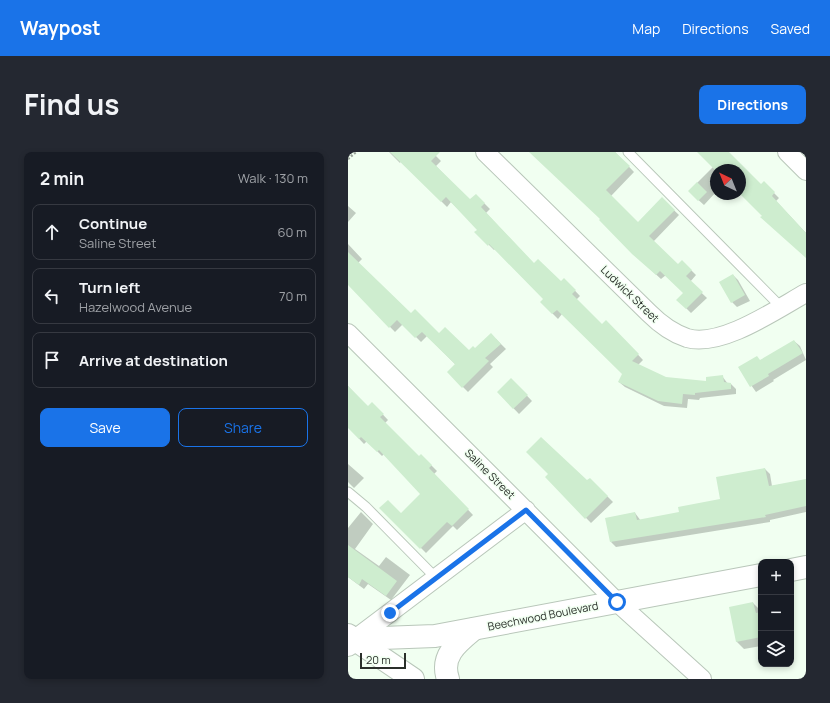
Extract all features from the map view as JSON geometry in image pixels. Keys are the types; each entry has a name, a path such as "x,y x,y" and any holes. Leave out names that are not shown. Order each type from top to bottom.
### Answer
{"street":[{"name":"Ludwick Street","path":"485,152 662,326 674,333 688,338 700,339 718,337 744,326 806,293"},
{"path":"787,152 806,171"},
{"name":"Saline Street","path":"348,333 617,602 702,679"},
{"path":"403,676 350,640 436,578 526,510"},
{"path":"794,569 806,567"},
{"name":"Beechwood Boulevard","path":"350,640 435,636 758,576"},
{"path":"448,679 445,671 447,658 454,645 474,629"}],"lane":[{"path":"628,152 781,307"},
{"path":"348,492 366,506 436,578"}],"path":[{"path":"348,159 356,152"}],"building":[{"path":"390,152 440,152 431,161 470,199 476,194 485,203 481,207 534,263 538,259 561,281 564,278 576,290 572,294 602,324 606,320 639,354 632,361 666,377 706,381 706,377 723,375 724,382 731,383 731,389 695,393 695,395 683,394 682,404 658,401 618,382 622,374 557,310 552,314 540,302 543,299 489,244 488,246 474,232 477,230 446,197 441,202"},
{"path":"529,152 615,152 630,166 606,190 638,222 662,197 675,210 649,236 678,264 682,260 692,270 686,276 703,292 686,309 676,300 683,293 660,271 656,275 632,254 599,220 600,219"},
{"path":"697,152 729,152 741,164 710,164"},
{"path":"746,169 761,184 764,181 775,192 772,196 806,233 806,258 760,217 762,216 746,200"},
{"path":"697,182 707,192 698,201 688,191"},
{"path":"348,252 411,313 415,309 439,333 445,327 469,350 473,346 475,348 491,333 501,344 485,358 489,361 462,388 447,372 455,364 422,332 415,338 397,320 389,328 348,285"},
{"path":"733,274 745,295 731,303 719,282"},
{"path":"794,340 803,353 768,374 769,376 750,387 738,367 757,356 760,360"},
{"path":"511,378 528,395 513,409 497,392"},
{"path":"348,386 368,406 372,402 384,414 380,417 419,456 421,454 432,465 429,468 469,509 452,526 447,522 420,549 379,508 388,500 401,513 420,494 379,450 377,452 361,437 359,439 348,428"},
{"path":"541,437 587,480 590,478 608,496 585,519 545,477 548,474 526,452"},
{"path":"765,468 769,486 806,479 806,506 765,515 766,517 610,542 605,518 635,512 637,520 679,512 678,507 720,499 716,477"},
{"path":"348,545 397,581 386,596 362,579 359,585 348,577"},
{"path":"753,602 756,613 758,613 758,638 736,642 729,607"}],"route":[{"path":"390,613 526,510 617,602"}]}
